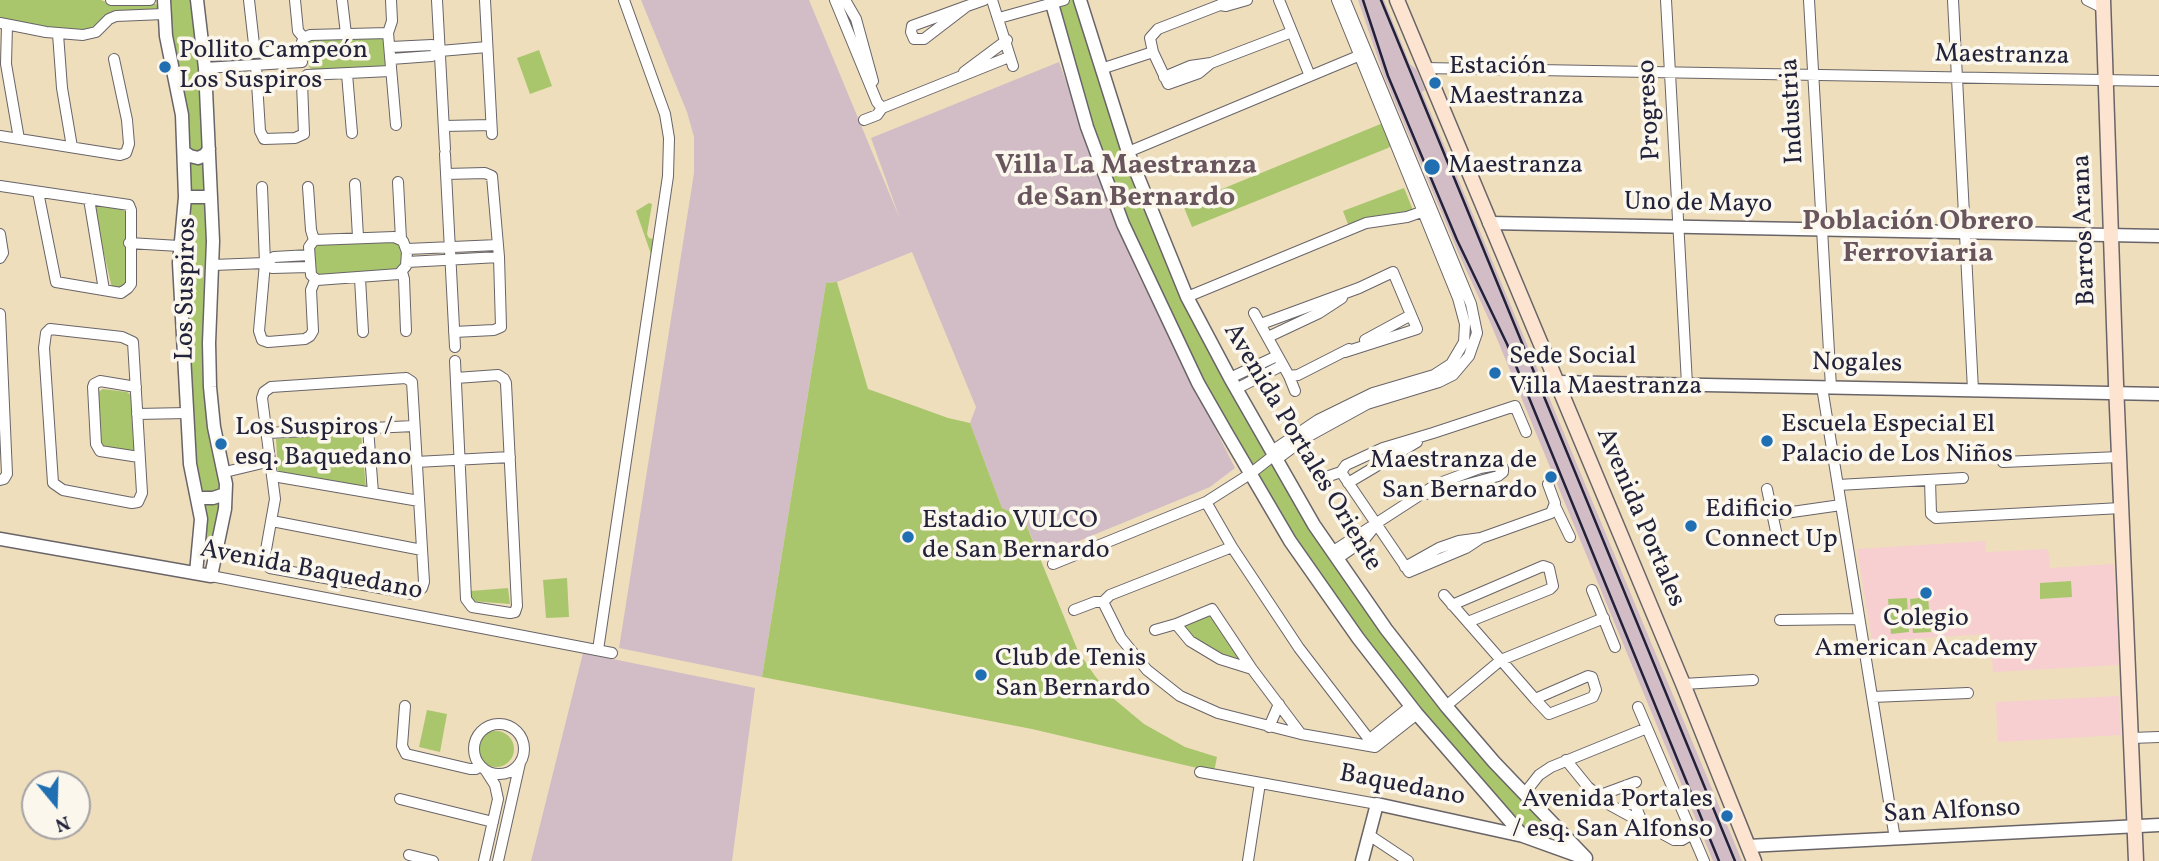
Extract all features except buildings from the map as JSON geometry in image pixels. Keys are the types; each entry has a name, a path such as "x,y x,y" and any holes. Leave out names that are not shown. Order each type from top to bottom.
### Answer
{"main road":[{"name":"Avenida Portales","path":"1397,0 1683,684 1754,861"},
{"name":"Barros Arana","path":"2103,4 2136,861"}],"street":[{"path":"111,0 150,0"},
{"name":"Los Suspiros","path":"164,0 167,42 180,99 184,152 185,197 179,246 190,464 198,498 201,530 196,573"},
{"name":"Los Suspiros","path":"197,0 204,62 211,197 213,265 210,387 214,428 225,472 225,509 211,576"},
{"path":"250,0 255,53"},
{"path":"295,0 298,31 304,38"},
{"path":"342,0 345,34"},
{"path":"391,0 392,21 388,33 396,125"},
{"path":"437,0 455,348"},
{"path":"443,126 492,129 485,0"},
{"path":"598,650 668,176 669,138 664,109 624,0"},
{"path":"835,0 879,105"},
{"path":"845,0 856,19 879,105 877,115 864,120"},
{"path":"967,6 924,38 914,39 912,26 967,6 984,0"},
{"path":"879,105 1011,61 1007,40 992,0"},
{"name":"Avenida Portales Oriente","path":"1080,0 1128,152 1187,297 1273,456 1334,555 1385,629 1446,706 1524,794 1589,860"},
{"path":"1247,0 1226,6 1223,2 1154,31 1150,38 1153,52 1169,84 1199,73 1212,63 1292,32"},
{"path":"1279,0 1310,76"},
{"path":"1053,564 1206,502 1273,456 1280,457 1345,414 1367,404 1439,382 1452,375 1469,356 1477,333 1474,314 1427,210 1363,54 1337,0"},
{"path":"1345,0 1363,54"},
{"name":"Progreso","path":"1666,0 1687,384"},
{"name":"Industria","path":"1809,0 1822,230 1826,387 1841,505 1895,839"},
{"path":"1953,0 1973,390"},
{"path":"2087,0 2103,4"},
{"path":"999,18 1056,1"},
{"name":"Avenida Portales Oriente","path":"1056,1 1087,127 1123,224 1198,383 1290,541 1336,608 1414,710 1523,836"},
{"path":"19,139 6,64 4,24 58,34 92,34 116,16 164,14"},
{"path":"304,38 310,35 388,33"},
{"path":"58,34 62,88 72,148"},
{"path":"304,38 302,62 303,71 307,75 390,71"},
{"path":"953,80 1007,40"},
{"path":"391,47 432,45 440,51"},
{"path":"391,59 432,56 440,51 487,47"},
{"path":"204,62 255,53 302,50"},
{"path":"1101,69 1153,52"},
{"path":"1128,152 1363,54"},
{"path":"0,136 120,155 128,149 127,120 114,59"},
{"path":"204,62 256,66 302,62"},
{"path":"256,66 261,136 264,139 295,138 304,134 302,83 307,75"},
{"name":"Maestranza","path":"1424,68 2159,80"},
{"path":"347,74 352,133"},
{"path":"184,152 198,158 205,155 209,149"},
{"path":"446,174 485,173 492,176 499,257 501,327 494,331 454,332"},
{"path":"315,280 396,275 402,272 407,262 407,249 401,239 398,182"},
{"path":"355,184 358,237"},
{"path":"0,186 38,191 129,205 131,284 128,288 121,293 56,282 38,191"},
{"path":"262,187 265,263 259,331 261,338 265,341 305,339 312,334 311,290 315,280"},
{"path":"308,187 310,230 314,240"},
{"path":"185,197 211,197"},
{"path":"89,199 104,290"},
{"path":"1187,297 1366,223 1407,217 1427,210"},
{"name":"Uno de Mayo","path":"1489,222 2159,236"},
{"path":"0,234 3,253 0,258"},
{"path":"314,240 358,237 401,239"},
{"path":"314,240 309,247 309,267 315,280"},
{"path":"129,243 179,246"},
{"path":"407,249 498,245"},
{"path":"213,265 265,263 274,257 309,255"},
{"path":"407,262 499,257"},
{"path":"265,263 272,268 309,267"},
{"path":"402,272 406,331"},
{"path":"1262,324 1359,288 1393,272 1417,329 1345,352"},
{"path":"360,278 363,332"},
{"path":"1268,337 1320,313 1359,288"},
{"path":"1254,313 1279,361 1293,375 1295,391"},
{"path":"0,314 2,445 7,474 0,480"},
{"path":"1293,375 1345,352 1411,315"},
{"path":"55,329 132,340 137,414 142,497 135,503 63,491 53,484 44,348 46,333 55,329"},
{"path":"455,361 466,599 472,607 515,612 517,606 510,457 504,379 498,375 456,377"},
{"path":"1233,384 1279,361"},
{"path":"406,378 412,382 414,426 424,582 419,592 413,594 270,568 264,561 275,499 262,398 264,392 271,387 406,378"},
{"path":"136,387 100,381 93,387 96,438 100,451 139,457"},
{"name":"Nogales","path":"1555,382 2159,394"},
{"path":"1326,477 1341,472 1346,465 1372,452 1515,405 1526,432"},
{"path":"137,414 187,413"},
{"path":"267,433 414,426"},
{"path":"368,428 373,493"},
{"path":"1348,483 1433,433"},
{"path":"416,462 510,457"},
{"path":"2003,462 2119,457"},
{"path":"225,472 271,461"},
{"path":"1334,555 1364,540 1377,525 1437,484 1480,468 1497,465 1503,468 1503,472 1498,476 1423,494"},
{"path":"1341,472 1407,569 1439,548 1481,538 1551,513 1555,506"},
{"path":"273,475 419,502"},
{"path":"1838,485 1963,478"},
{"path":"1930,480 1931,514 1936,518 2121,508"},
{"path":"1548,484 1570,537"},
{"path":"1767,489 1778,541"},
{"path":"198,498 214,498 225,494"},
{"path":"1206,502 1298,649 1373,743"},
{"path":"1771,516 1841,505"},
{"path":"272,521 422,550"},
{"name":"Avenida Baquedano","path":"0,539 196,573 612,653"},
{"path":"1074,610 1094,602 1103,602 1110,594 1232,547"},
{"path":"1452,605 1543,566 1549,568 1553,586 1550,589 1468,622"},
{"path":"1592,590 1615,647"},
{"path":"1444,595 1452,605 1468,622 1535,699 1549,714 1593,697 1596,690 1591,677 1588,676 1535,699"},
{"path":"1103,602 1114,627 1129,650 1147,670 1168,688 1205,708 1301,734 1373,743 1414,710"},
{"path":"1154,630 1212,609 1252,669 1301,734"},
{"path":"1446,706 1501,660 1604,618"},
{"path":"1780,620 1859,619"},
{"path":"1176,624 1190,641 1220,659 1252,669"},
{"path":"1683,684 1753,680"},
{"path":"1872,697 1969,693"},
{"path":"1269,727 1279,704"},
{"path":"405,706 402,746 406,754 470,769 481,767 496,774 517,766 521,760"},
{"path":"1638,707 1704,861"},
{"path":"484,861 498,794 491,777 481,767 474,751 475,743 484,729 507,726 520,736 523,752 498,861"},
{"path":"1524,794 1539,775 1566,760 1647,728"},
{"path":"2131,738 2159,737"},
{"path":"1566,760 1598,796 1610,805 1674,840 1682,840 1692,834"},
{"name":"Baquedano","path":"1200,772 1377,804 1494,829 1523,836 1589,860"},
{"path":"1248,861 1260,783"},
{"path":"1598,796 1632,783 1642,822"},
{"path":"400,799 493,822"},
{"path":"1363,861 1377,804"},
{"path":"1494,829 1499,822 1500,810"},
{"name":"San Alfonso","path":"1748,846 2159,825"},
{"path":"1548,845 1555,837 1556,827"},
{"path":"1369,835 1408,861"},
{"path":"408,855 433,861"}],"shaded area":[{"path":"641,0 809,0 900,219 871,138 1059,62 1137,272 1235,468 1210,487 1040,557 1023,517 1002,508 970,423 976,407 912,252 837,282 826,283 762,677 619,648 694,173 694,137 687,112"},
{"path":"1358,0 1384,0 1410,64 1416,69 1425,90 1422,92 1742,861 1713,861 1490,322 1384,76"},
{"path":"1985,541 1986,552 2048,549 2050,568 2114,564 2119,665 1993,672 1990,634 1872,641 1857,549"},
{"path":"583,653 755,688 732,861 531,861"},
{"path":"2119,696 2121,735 1998,742 1996,702"}],"green space":[{"path":"0,0 101,0 117,6 156,4 159,7 113,12 92,29 82,31 45,28 0,18"},
{"path":"168,0 191,0 203,151 190,154 173,53"},
{"path":"1055,0 1078,0 1174,273 1373,615 1569,846 1524,834 1455,755 1372,649 1269,502 1198,371 1128,220 1092,125"},
{"path":"384,38 387,63 384,66 314,71 309,67 307,45 311,39"},
{"path":"539,50 552,86 530,94 517,58"},
{"path":"1383,123 1392,145 1388,148 1192,227 1183,205"},
{"path":"206,158 207,195 191,194 190,159"},
{"path":"1404,188 1413,210 1411,213 1349,227 1343,211"},
{"path":"193,202 206,202 209,207 205,363 222,475 220,492 204,492 200,486 196,464 185,261 189,210"},
{"path":"649,203 652,204 647,234 653,239 652,257 636,211"},
{"path":"93,206 119,208 126,212 127,283 122,286 112,288"},
{"path":"392,241 399,244 401,249 401,264 398,270 319,276 315,273 313,254 316,245"},
{"name":"Estadio VULCO de San Bernardo","path":"837,282 868,389 948,418 970,423 1002,508 1023,517 1078,651 1095,676 1114,699 1144,724 1185,747 1217,757 1214,772 1032,729 762,677 826,283"},
{"path":"103,389 127,392 132,396 135,450 103,448 100,443 98,392"},
{"path":"361,433 366,488 278,471 276,439"},
{"path":"223,502 209,554 205,555 203,503"},
{"path":"567,578 569,617 546,618 543,580"},
{"path":"2071,581 2072,597 2040,599 2040,583"},
{"path":"508,588 510,604 471,601 471,591"},
{"path":"1928,597 1931,632 1913,633 1910,599"},
{"path":"1907,598 1909,632 1891,634 1888,599"},
{"path":"1210,615 1244,663 1224,657 1193,640 1181,626"},
{"path":"427,710 447,714 440,752 419,747"},
{"path":"496,731 509,736 514,749 509,762 496,767 483,762 478,749 483,736"}],"railway":[{"path":"1363,0 1388,76 1457,240 1507,344 1719,861"},
{"path":"1381,0 1735,861"}],"place":[{"name":"Pollito Campeón Los Suspiros","path":"165,67"},
{"name":"Estación Maestranza","path":"1435,83"},
{"name":"Maestranza","path":"1432,167"},
{"name":"Sede Social Villa Maestranza","path":"1495,373"},
{"name":"Escuela Especial El Palacio de Los Niños","path":"1767,441"},
{"name":"Los Suspiros / esq. Baquedano","path":"221,444"},
{"name":"Maestranza de San Bernardo","path":"1551,477"},
{"name":"Edificio Connect Up","path":"1691,526"},
{"name":"Estadio VULCO de San Bernardo","path":"908,537"},
{"name":"Colegio American Academy","path":"1926,593"},
{"name":"Club de Tenis San Bernardo","path":"981,675"},
{"name":"Avenida Portales / esq. San Alfonso","path":"1727,816"}],"district":[{"name":"Villa La Maestranza de San Bernardo","path":"1126,184"},
{"name":"Población Obrero Ferroviaria","path":"1918,240"}]}
